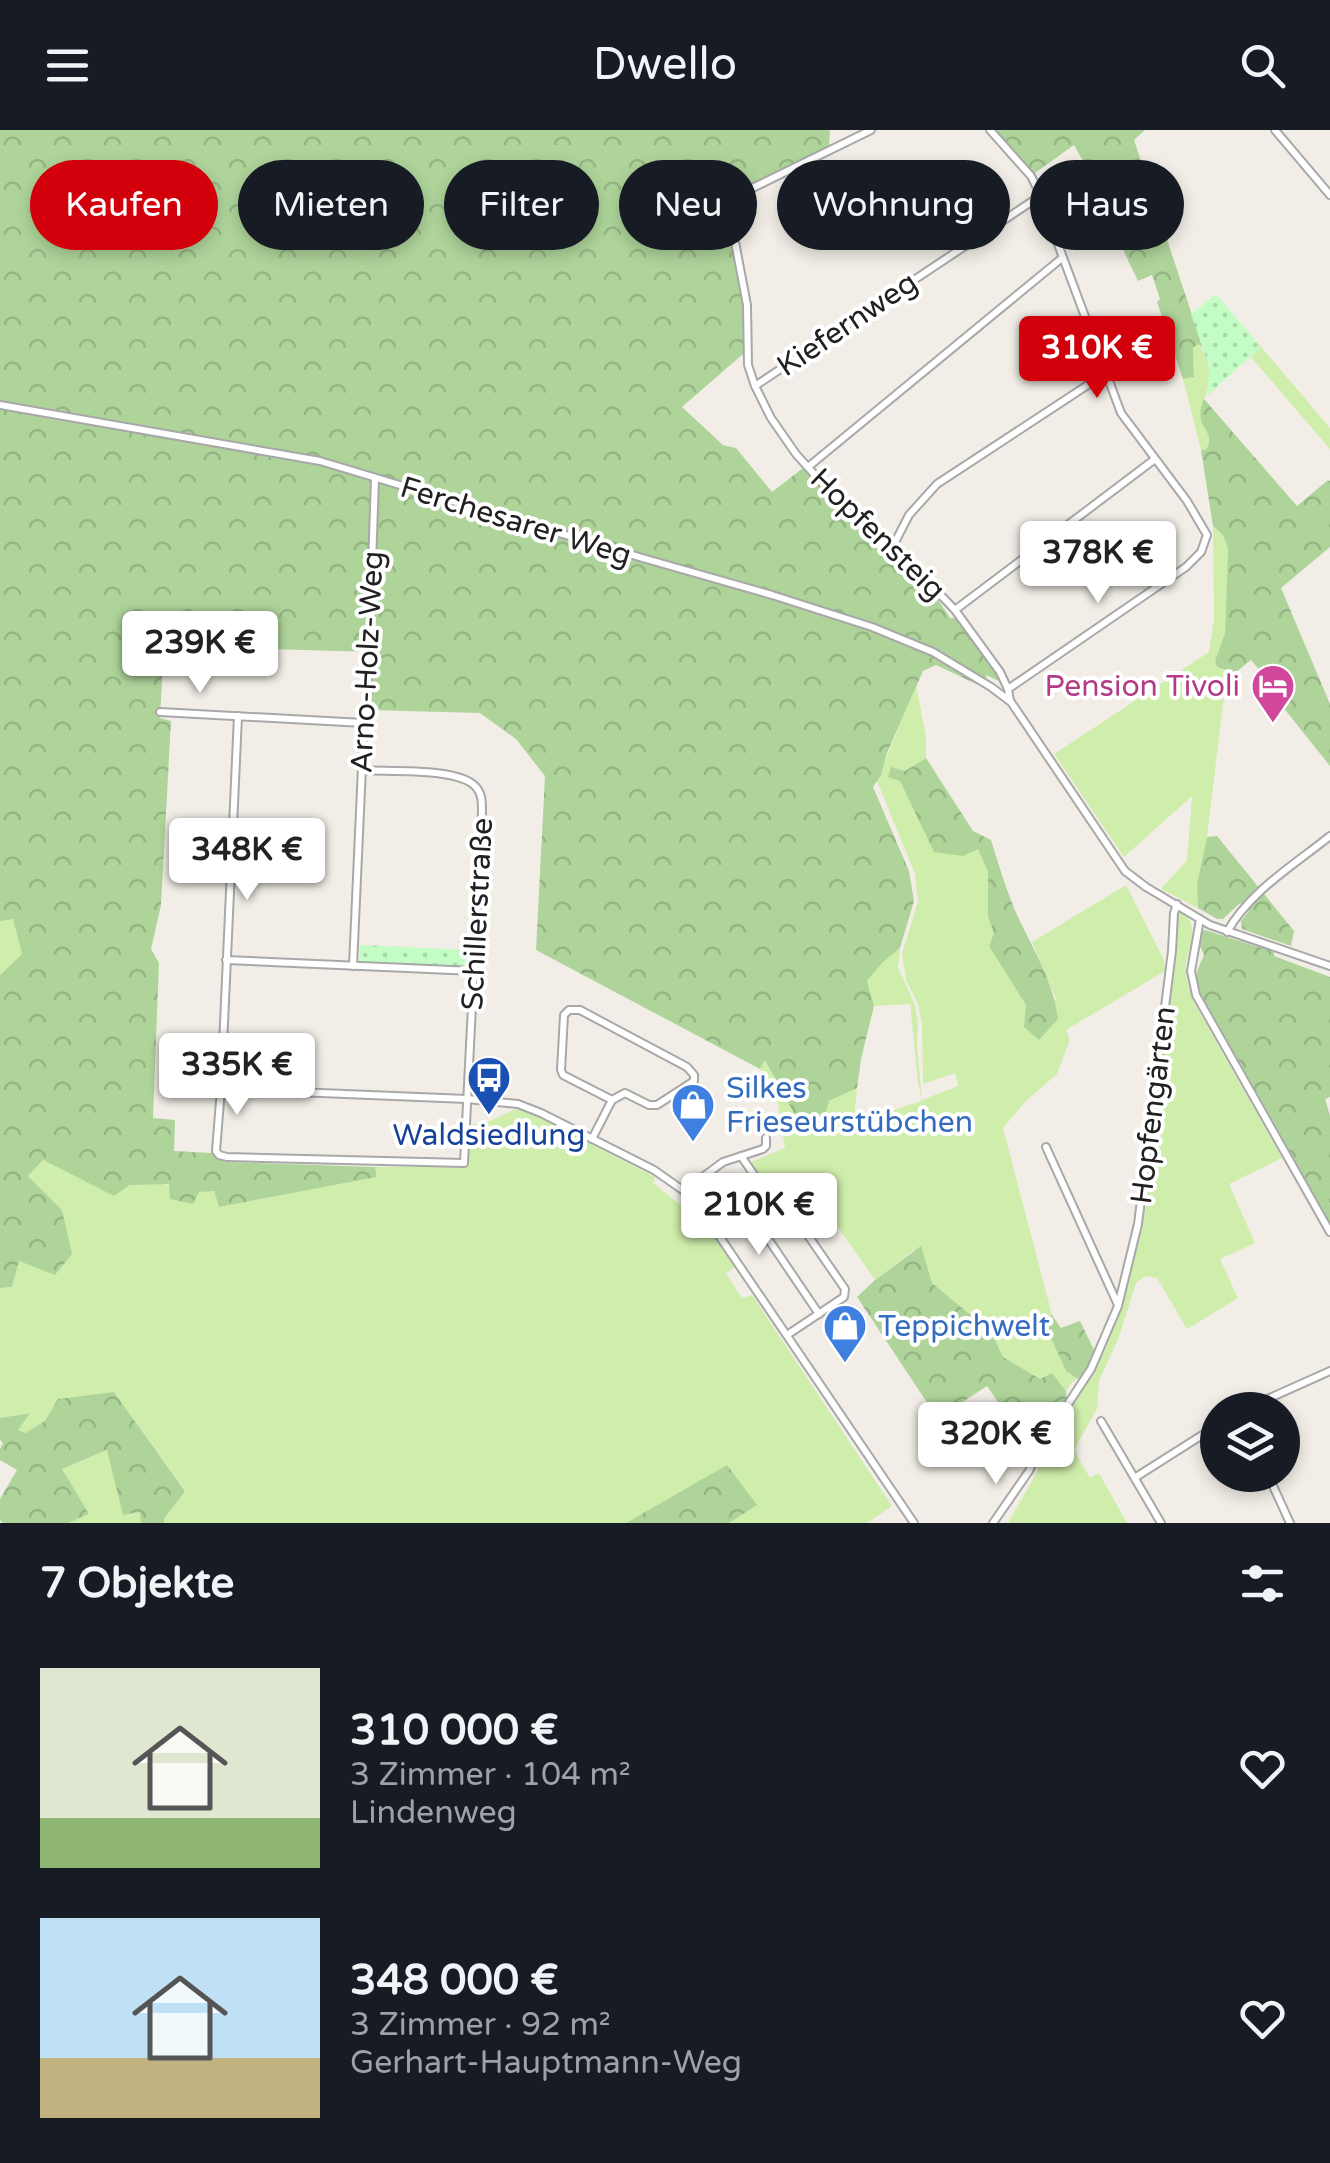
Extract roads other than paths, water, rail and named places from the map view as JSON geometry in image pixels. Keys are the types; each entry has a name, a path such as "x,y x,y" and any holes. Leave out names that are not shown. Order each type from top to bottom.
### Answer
{"street":[{"name":"Hopfensteig","path":"871,130 730,199 747,305 747,356 755,386 784,438 864,529 934,587 955,610 1008,689"},
{"path":"990,130 1030,175"},
{"path":"1274,130 1330,195"},
{"name":"Kiefernweg","path":"755,386 1030,203"},
{"path":"1008,689 1186,568 1201,552 1208,535 1188,501 1121,413 1059,250"},
{"path":"808,467 1062,258"},
{"path":"890,552 909,515 937,484 1106,373"},
{"name":"Ferchesarer Weg","path":"0,405 320,461 772,594 933,652 1010,702 1125,871 1227,932 1330,966"},
{"path":"955,610 1155,460"},
{"name":"Arno-Holz-Weg","path":"353,966 376,479"},
{"name":"Ferchesarer Weg","path":"1008,689 1010,702"},
{"path":"160,712 364,723"},
{"path":"238,716 221,1089 518,1104 654,1170 684,1191 702,1212 914,1523"},
{"name":"Schillerstraße","path":"221,1089 216,1151 220,1155 464,1163 480,795 474,785 448,774 362,770"},
{"path":"1227,932 1254,897 1330,836"},
{"name":"Hopfengärten","path":"994,1523 1091,1369 1118,1306 1138,1224 1174,914 1181,906"},
{"path":"1200,919 1191,971 1196,995 1330,1232"},
{"path":"226,960 474,972"},
{"path":"592,1138 612,1100 624,1092 656,1105 694,1081 694,1075 687,1067 580,1010 569,1010 564,1015 563,1075 612,1100"},
{"path":"684,1191 722,1162 763,1149 766,1138"},
{"path":"1046,1147 1062,1196 1118,1306"},
{"path":"741,1156 774,1204"},
{"path":"787,1335 819,1314 844,1296 845,1289 787,1205 774,1204 756,1221 819,1314"},
{"path":"1284,1392 1330,1372"},
{"path":"1101,1421 1162,1523"},
{"path":"1136,1477 1200,1436"},
{"path":"1276,1492 1290,1523"}],"place":[{"name":"Pension Tivoli","path":"1273,724"},
{"name":"Waldsiedlung","path":"489,1116"},
{"name":"Silkes Frieseurstübchen","path":"693,1143"},
{"name":"Teppichwelt","path":"845,1364"}]}
